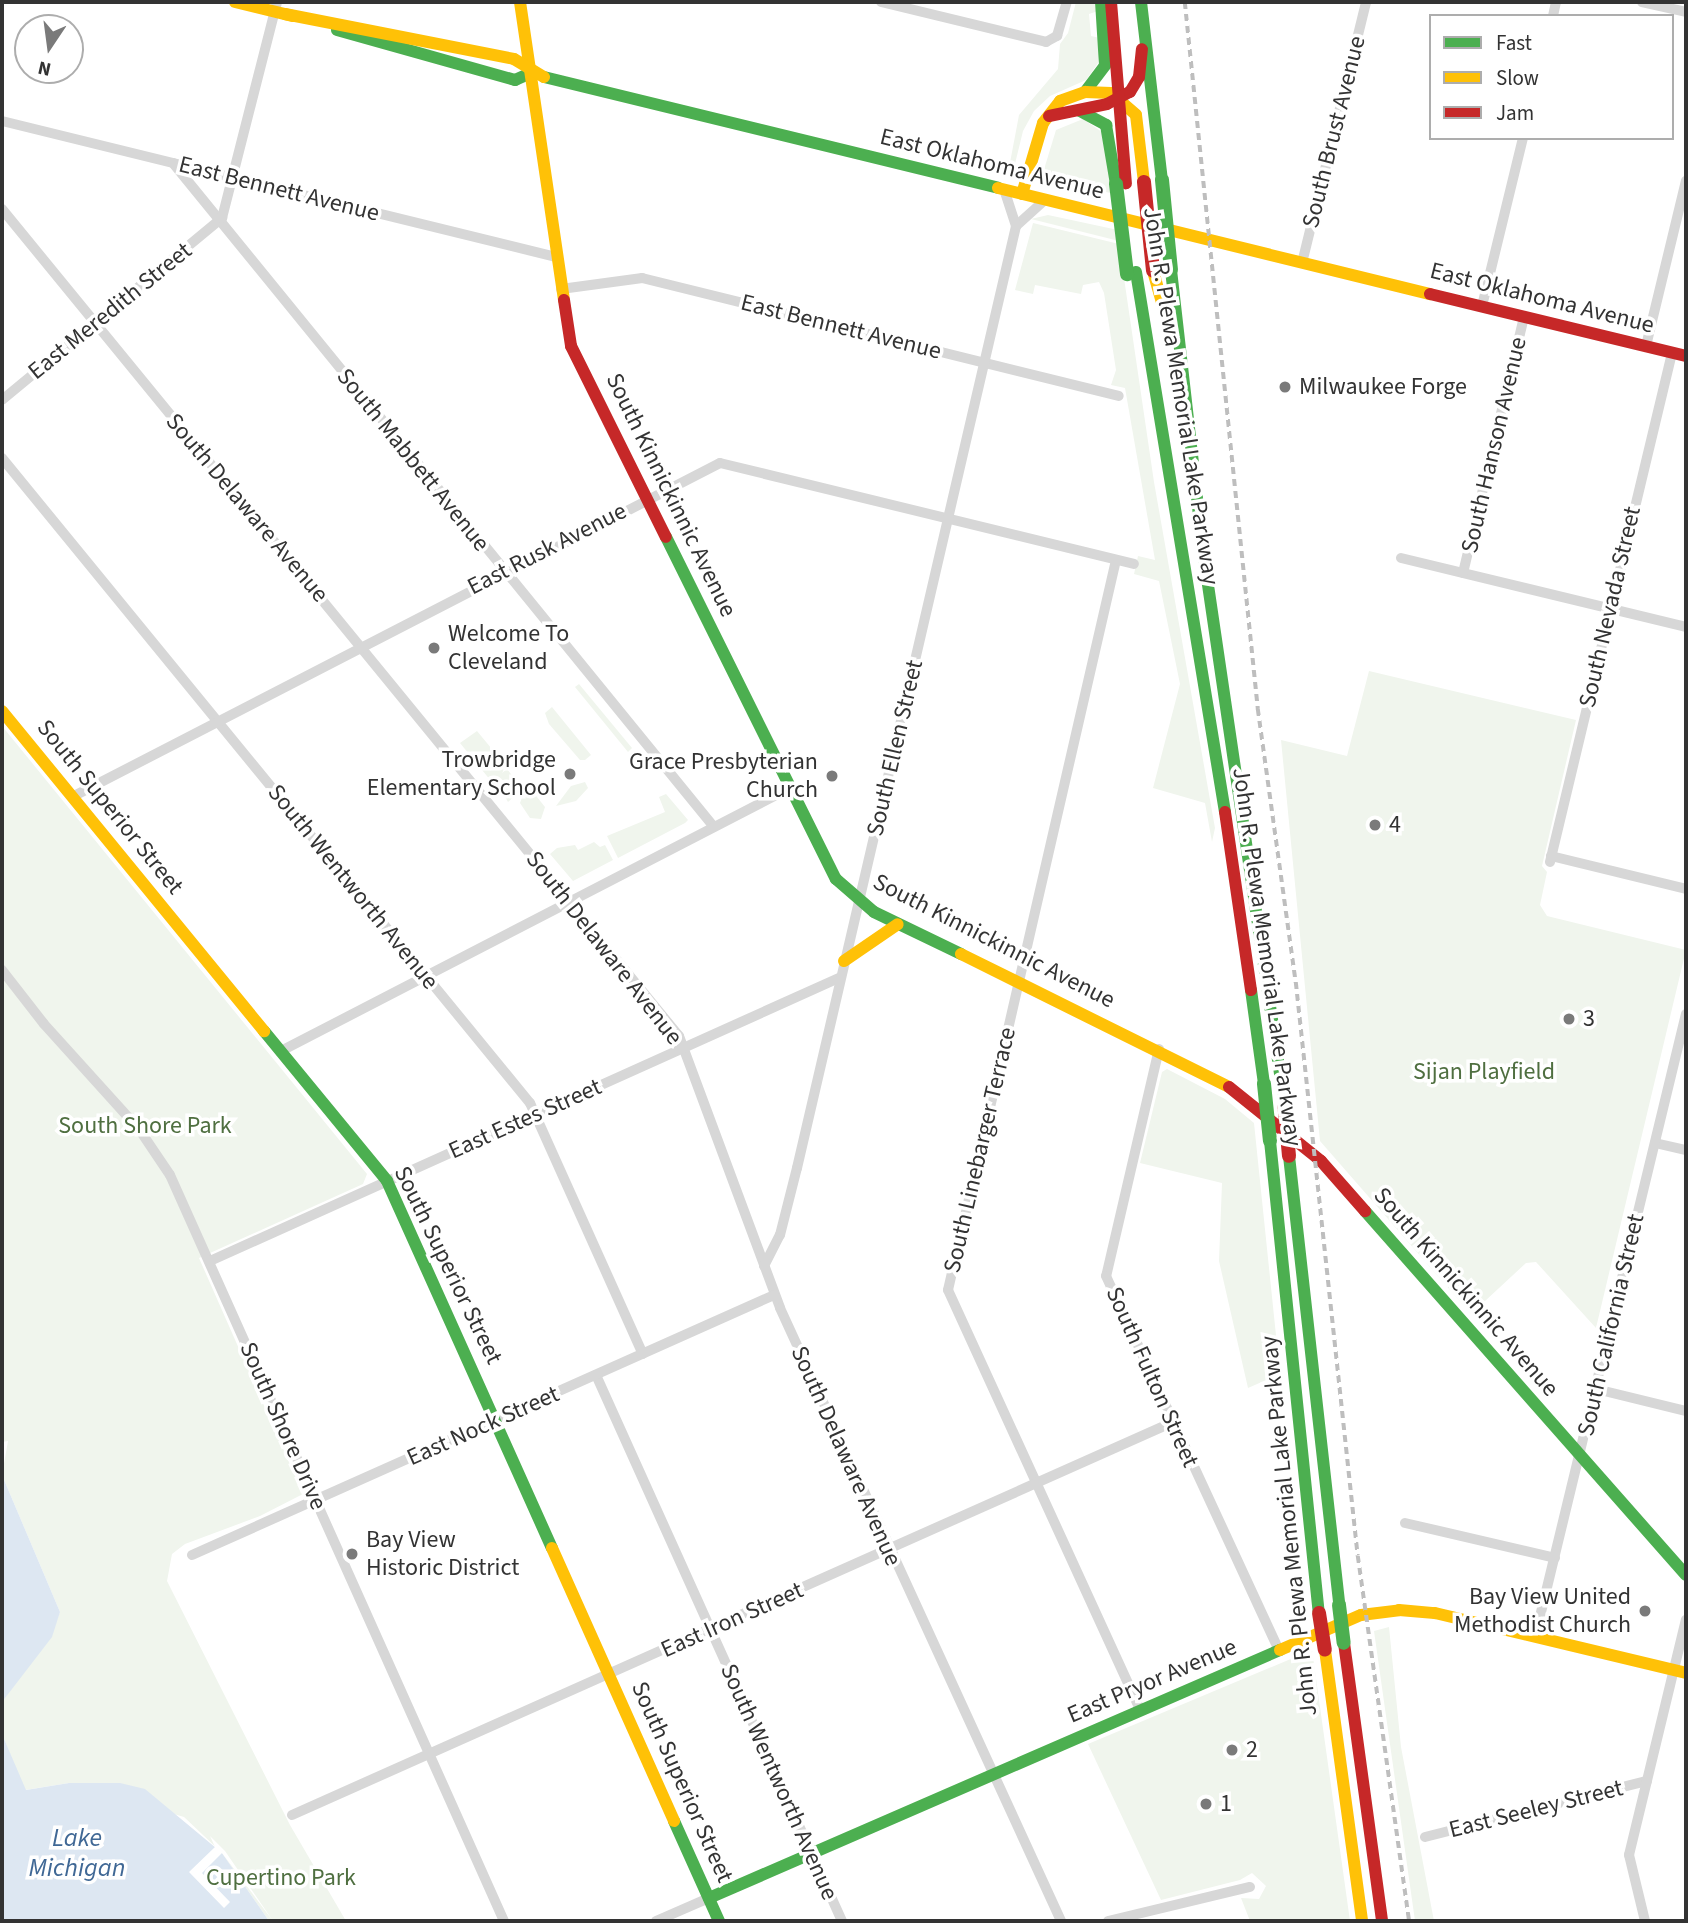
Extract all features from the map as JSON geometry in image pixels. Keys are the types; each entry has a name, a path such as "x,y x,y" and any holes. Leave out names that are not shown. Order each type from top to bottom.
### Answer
{"main road":[{"name":"East Oklahoma Avenue","path":"235,2 279,9 478,71 515,80 531,74 1679,355"},
{"name":"South Kinnickinnic Avenue","path":"520,2 571,346 836,879 859,902 898,924 1159,1049 1241,1094 1321,1161 1686,1575"},
{"path":"1085,92 1105,65 1101,2"},
{"name":"John R. Plewa Memorial Lake Parkway","path":"1111,2 1119,98 1121,184 1131,273 1153,382 1239,895 1264,1084 1320,1613 1362,1921"},
{"name":"John R. Plewa Memorial Lake Parkway","path":"1142,2 1179,359 1203,551 1284,1101 1339,1605 1382,1921"},
{"path":"1049,116 1119,98 1139,78 1145,31"},
{"path":"1021,194 1036,136 1049,116 1069,96 1104,91 1119,98 1136,115 1153,271 1179,359"},
{"path":"1072,109 1096,116 1106,125 1121,184"},
{"name":"South Superior Street","path":"2,711 387,1181 719,1921"},
{"path":"844,961 898,924"},
{"name":"East Pryor Avenue","path":"709,1898 1360,1615 1399,1610 1435,1613 1680,1671"}],"street":[{"path":"881,2 1051,41 1060,28 1067,2"},
{"name":"South Brust Avenue","path":"1302,263 1366,2"},
{"path":"1642,2 1686,12"},
{"path":"218,222 233,178 279,9"},
{"name":"East Bennett Avenue","path":"2,121 556,257"},
{"name":"South Hanson Avenue","path":"1482,306 1523,140"},
{"name":"South Mabbett Avenue","path":"173,163 218,222 714,827"},
{"path":"1646,346 1686,181"},
{"path":"1004,190 1016,226 1045,200"},
{"name":"South Delaware Avenue","path":"2,209 570,901 684,1047 775,1295 887,1550 1061,1921"},
{"name":"East Meredith Street","path":"2,400 218,222"},
{"name":"South Ellen Street","path":"764,1266 780,1235 1016,226"},
{"name":"East Bennett Avenue","path":"561,289 642,278 1119,396"},
{"name":"South Hanson Avenue","path":"1463,573 1524,317"},
{"name":"South Nevada Street","path":"1679,355 1610,609 1550,859 1686,889"},
{"name":"South Wentworth Avenue","path":"2,458 536,1114 643,1354"},
{"name":"East Rusk Avenue","path":"72,797 216,720 720,463 1134,564"},
{"path":"1401,558 1686,627"},
{"name":"South Linebarger Terrace","path":"1116,560 948,1290 1034,1485 1140,1710"},
{"path":"281,1051 790,788"},
{"name":"South Shore Drive","path":"2,970 39,1019 156,1151 210,1261 504,1921"},
{"name":"East Estes Street","path":"210,1261 841,976"},
{"name":"South California Street","path":"1535,1637 1686,1014"},
{"name":"South Fulton Street","path":"1159,1049 1106,1276 1171,1423 1279,1651"},
{"path":"1655,1143 1686,1150"},
{"name":"East Nock Street","path":"191,1555 775,1295"},
{"name":"South Wentworth Avenue","path":"596,1375 842,1921"},
{"path":"1596,1389 1686,1411"},
{"name":"East Iron Street","path":"292,1815 431,1756 1171,1423"},
{"path":"1405,1523 1555,1558"},
{"path":"1645,1921 1629,1866 1647,1781 1680,1671 1686,1620"},
{"name":"East Seeley Street","path":"1425,1837 1647,1781"},
{"path":"1108,1921 1250,1887"},
{"name":"East Pryor Avenue","path":"656,1921 709,1898"}],"green space":[{"path":"1076,2 1097,2 1098,11 1089,14 1091,36 1100,38 1098,63 1086,80 1050,96 1034,111 1023,131 1014,168 1009,168 1019,115 1058,69 1060,44 1068,33"},
{"path":"1083,119 1102,132 1114,194 1042,176 1056,130"},
{"path":"1048,215 1118,230 1119,241 1031,219"},
{"path":"1033,223 1119,244 1154,482 1215,828 1212,842 1205,803 1153,788 1180,684 1159,581 1134,574 1138,556 1155,560 1125,388 1111,385 1116,370 1104,293 1099,282 1083,285 1081,294 1035,285 1033,294 1015,290"},
{"name":"Sijan Playfield","path":"1369,671 1576,720 1542,866 1547,872 1540,905 1547,916 1686,950 1596,1328 1536,1262 1526,1263 1471,1314 1320,1141 1281,740 1347,756"},
{"path":"579,684 632,748 628,752 575,687"},
{"path":"552,707 591,755 585,760 580,760 549,724 545,713"},
{"name":"South Shore Park","path":"2,726 367,1174 363,1184 199,1258 303,1494 260,1516 185,1544 172,1554 167,1581 290,1825 346,1921 269,1921 222,1853 184,1817 69,1783 25,1790 2,1734 2,1702 53,1630 60,1612 2,1475 8,1441 2,1442"},
{"path":"477,731 506,766 502,773 507,769 518,783 522,780 518,793 508,802 495,779 491,781 460,743"},
{"path":"585,782 588,788 576,801 556,806 571,786"},
{"path":"533,792 545,807 541,819 530,818 520,803 523,795"},
{"path":"666,794 688,820 618,858 607,836 665,812 659,797"},
{"path":"594,842 600,847 605,845 613,860 573,881 550,854 557,848 575,845 578,850"},
{"path":"1167,1069 1225,1099 1254,1123 1280,1374 1248,1388 1219,1261 1222,1183 1140,1163 1162,1072"},
{"path":"1389,1627 1401,1747 1434,1921 1415,1921 1374,1631"},
{"path":"1312,1650 1350,1921 1250,1921 1241,1898 1259,1899 1266,1886 1252,1873 1240,1880 1161,1900 1088,1744"}],"water":[{"path":"2,1475 60,1612 52,1637 2,1702"},
{"name":"Lake Michigan","path":"2,1734 26,1790 69,1783 120,1783 145,1789 222,1853 269,1921 2,1921"}],"pier":[{"path":"210,1836 225,1851 273,1921 222,1853 202,1873 230,1902 224,1908 189,1872 215,1847"}],"railway":[{"path":"1185,2 1258,709 1296,982 1358,1556 1409,1921"}],"traffic: fast":[{"path":"1085,92 1105,65 1101,2"},
{"path":"1141,2 1162,180"},
{"path":"337,30 515,80 531,73"},
{"path":"544,77 998,188"},
{"path":"1080,111 1106,125 1116,184"},
{"path":"1162,180 1171,270"},
{"path":"1116,184 1127,274"},
{"path":"1171,270 1203,551 1284,1101"},
{"path":"1136,272 1225,812"},
{"path":"666,537 836,879 874,912 961,954"},
{"path":"1251,990 1264,1084"},
{"path":"264,1031 387,1181 552,1548"},
{"path":"1264,1084 1270,1141"},
{"path":"1270,1141 1319,1613"},
{"path":"1289,1156 1339,1605"},
{"path":"1365,1211 1686,1575"},
{"path":"1339,1605 1344,1643"},
{"path":"709,1898 1280,1650"},
{"path":"674,1821 719,1921"}],"traffic: slow":[{"path":"235,2 293,16"},
{"path":"520,2 564,300"},
{"path":"285,14 514,59 544,77"},
{"path":"1022,194 1043,123 1060,101 1085,92 1111,93 1136,115 1144,182"},
{"path":"998,188 1430,294"},
{"path":"1153,271 1173,341"},
{"path":"2,711 264,1031"},
{"path":"844,961 898,924"},
{"path":"961,954 1229,1087"},
{"path":"552,1548 674,1821"},
{"path":"1280,1650 1361,1615 1399,1610 1435,1613 1686,1673"},
{"path":"1325,1650 1362,1921"}],"traffic: jam":[{"path":"1111,2 1126,183"},
{"path":"1049,116 1107,104 1130,92 1139,77 1142,49"},
{"path":"1144,182 1153,271"},
{"path":"1430,294 1686,356"},
{"path":"564,300 571,346 666,537"},
{"path":"1225,812 1251,990"},
{"path":"1229,1087 1321,1161 1365,1211"},
{"path":"1284,1101 1289,1156"},
{"path":"1319,1613 1325,1650"},
{"path":"1344,1643 1382,1921"}],"place":[{"name":"Milwaukee Forge","path":"1285,387"},
{"name":"Welcome To Cleveland","path":"434,648"},
{"name":"Trowbridge Elementary School","path":"570,774"},
{"name":"Grace Presbyterian Church","path":"832,776"},
{"name":"4","path":"1375,825"},
{"name":"3","path":"1569,1019"},
{"name":"Bay View Historic District","path":"352,1554"},
{"name":"Bay View United Methodist Church","path":"1645,1611"},
{"name":"2","path":"1232,1750"},
{"name":"1","path":"1206,1804"}],"park label":[{"name":"Cupertino Park","path":"281,1878"}]}
